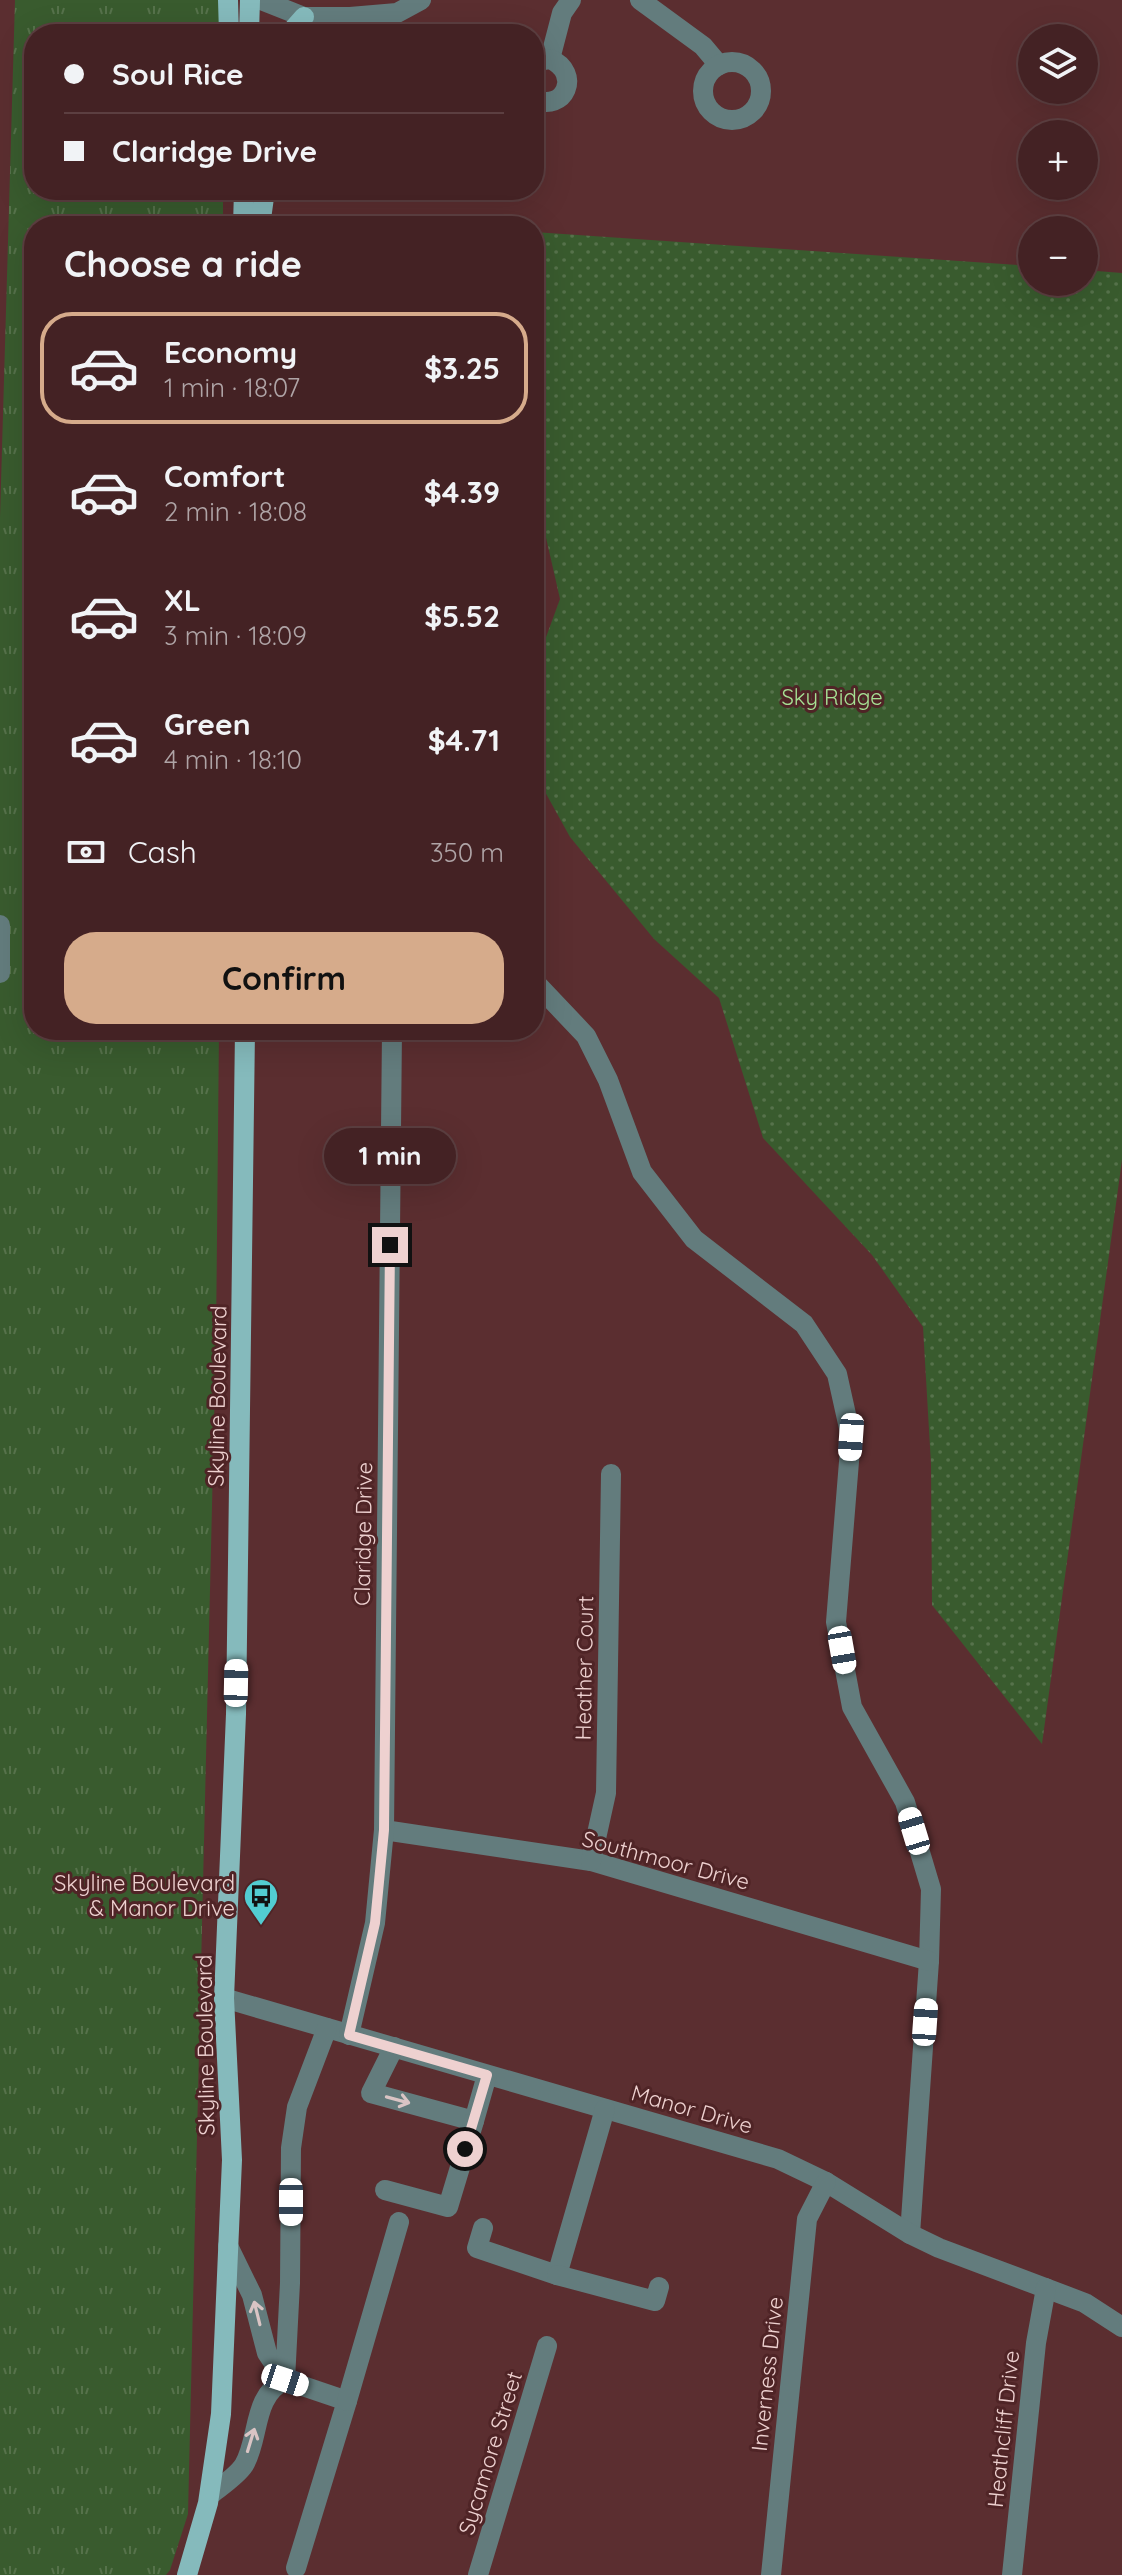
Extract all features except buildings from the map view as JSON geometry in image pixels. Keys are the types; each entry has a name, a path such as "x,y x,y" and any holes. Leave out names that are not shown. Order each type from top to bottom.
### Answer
{"main road":[{"path":"228,0 229,24"},
{"path":"249,24 250,0"},
{"path":"298,24 304,17"},
{"name":"Skyline Boulevard","path":"187,2575 210,2495 221,2414 232,2160 224,1998 236,1714 245,1040"}],"street":[{"path":"261,0 304,17 397,13 421,0"},
{"path":"544,56 562,13 571,0"},
{"path":"640,0 703,46 719,65"},
{"path":"544,62 564,69 567,85 564,93 550,103 544,102"},
{"path":"0,925 0,973"},
{"path":"544,992 586,1036 608,1080 642,1172 650,1183 694,1239 804,1324 837,1374 851,1437 836,1622 852,1707 905,1802 931,1889 910,2234"},
{"name":"Claridge Drive","path":"349,2035 375,1923 384,1830 392,1040"},
{"name":"Heather Court","path":"591,1861 606,1793 611,1474"},
{"name":"Southmoor Drive","path":"384,1830 591,1861 929,1961"},
{"name":"Manor Drive","path":"224,1998 778,2159 826,2182 910,2234 1085,2303 1122,2327"},
{"path":"285,2380 290,2283 291,2148 297,2107 327,2028"},
{"path":"394,2047 371,2093 474,2121"},
{"path":"385,2190 448,2207 487,2075"},
{"path":"557,2275 605,2109"},
{"name":"Inverness Drive","path":"771,2575 807,2219 826,2182"},
{"path":"296,2568 399,2222"},
{"path":"483,2228 477,2248 557,2275 655,2301 659,2287"},
{"path":"228,2246 252,2295 267,2353 285,2380 347,2401"},
{"name":"Heathcliff Drive","path":"1012,2575 1036,2343 1046,2288"},
{"name":"Sycamore Street","path":"478,2575 547,2346"},
{"path":"210,2495 244,2466 264,2401 271,2389 285,2380"}],"green space":[{"path":"15,0 226,0 225,24 24,24 24,200 223,200 223,216 24,216 24,1040 219,1040 216,1338 188,2514 166,2575 0,2575 0,518"},
{"name":"Sky Ridge","path":"544,233 1018,265 1018,296 1098,296 1098,271 1122,273 1122,1160 1042,1744 932,1605 931,1464 923,1327 872,1255 763,1138 719,998 654,939 570,837 544,790 544,643 560,599 544,529"}],"place":[{"name":"Skyline Boulevard & Manor Drive","path":"261,1927"}],"route":[{"path":"390,1245 384,1830 375,1923 349,2035 487,2075 465,2149"}]}
